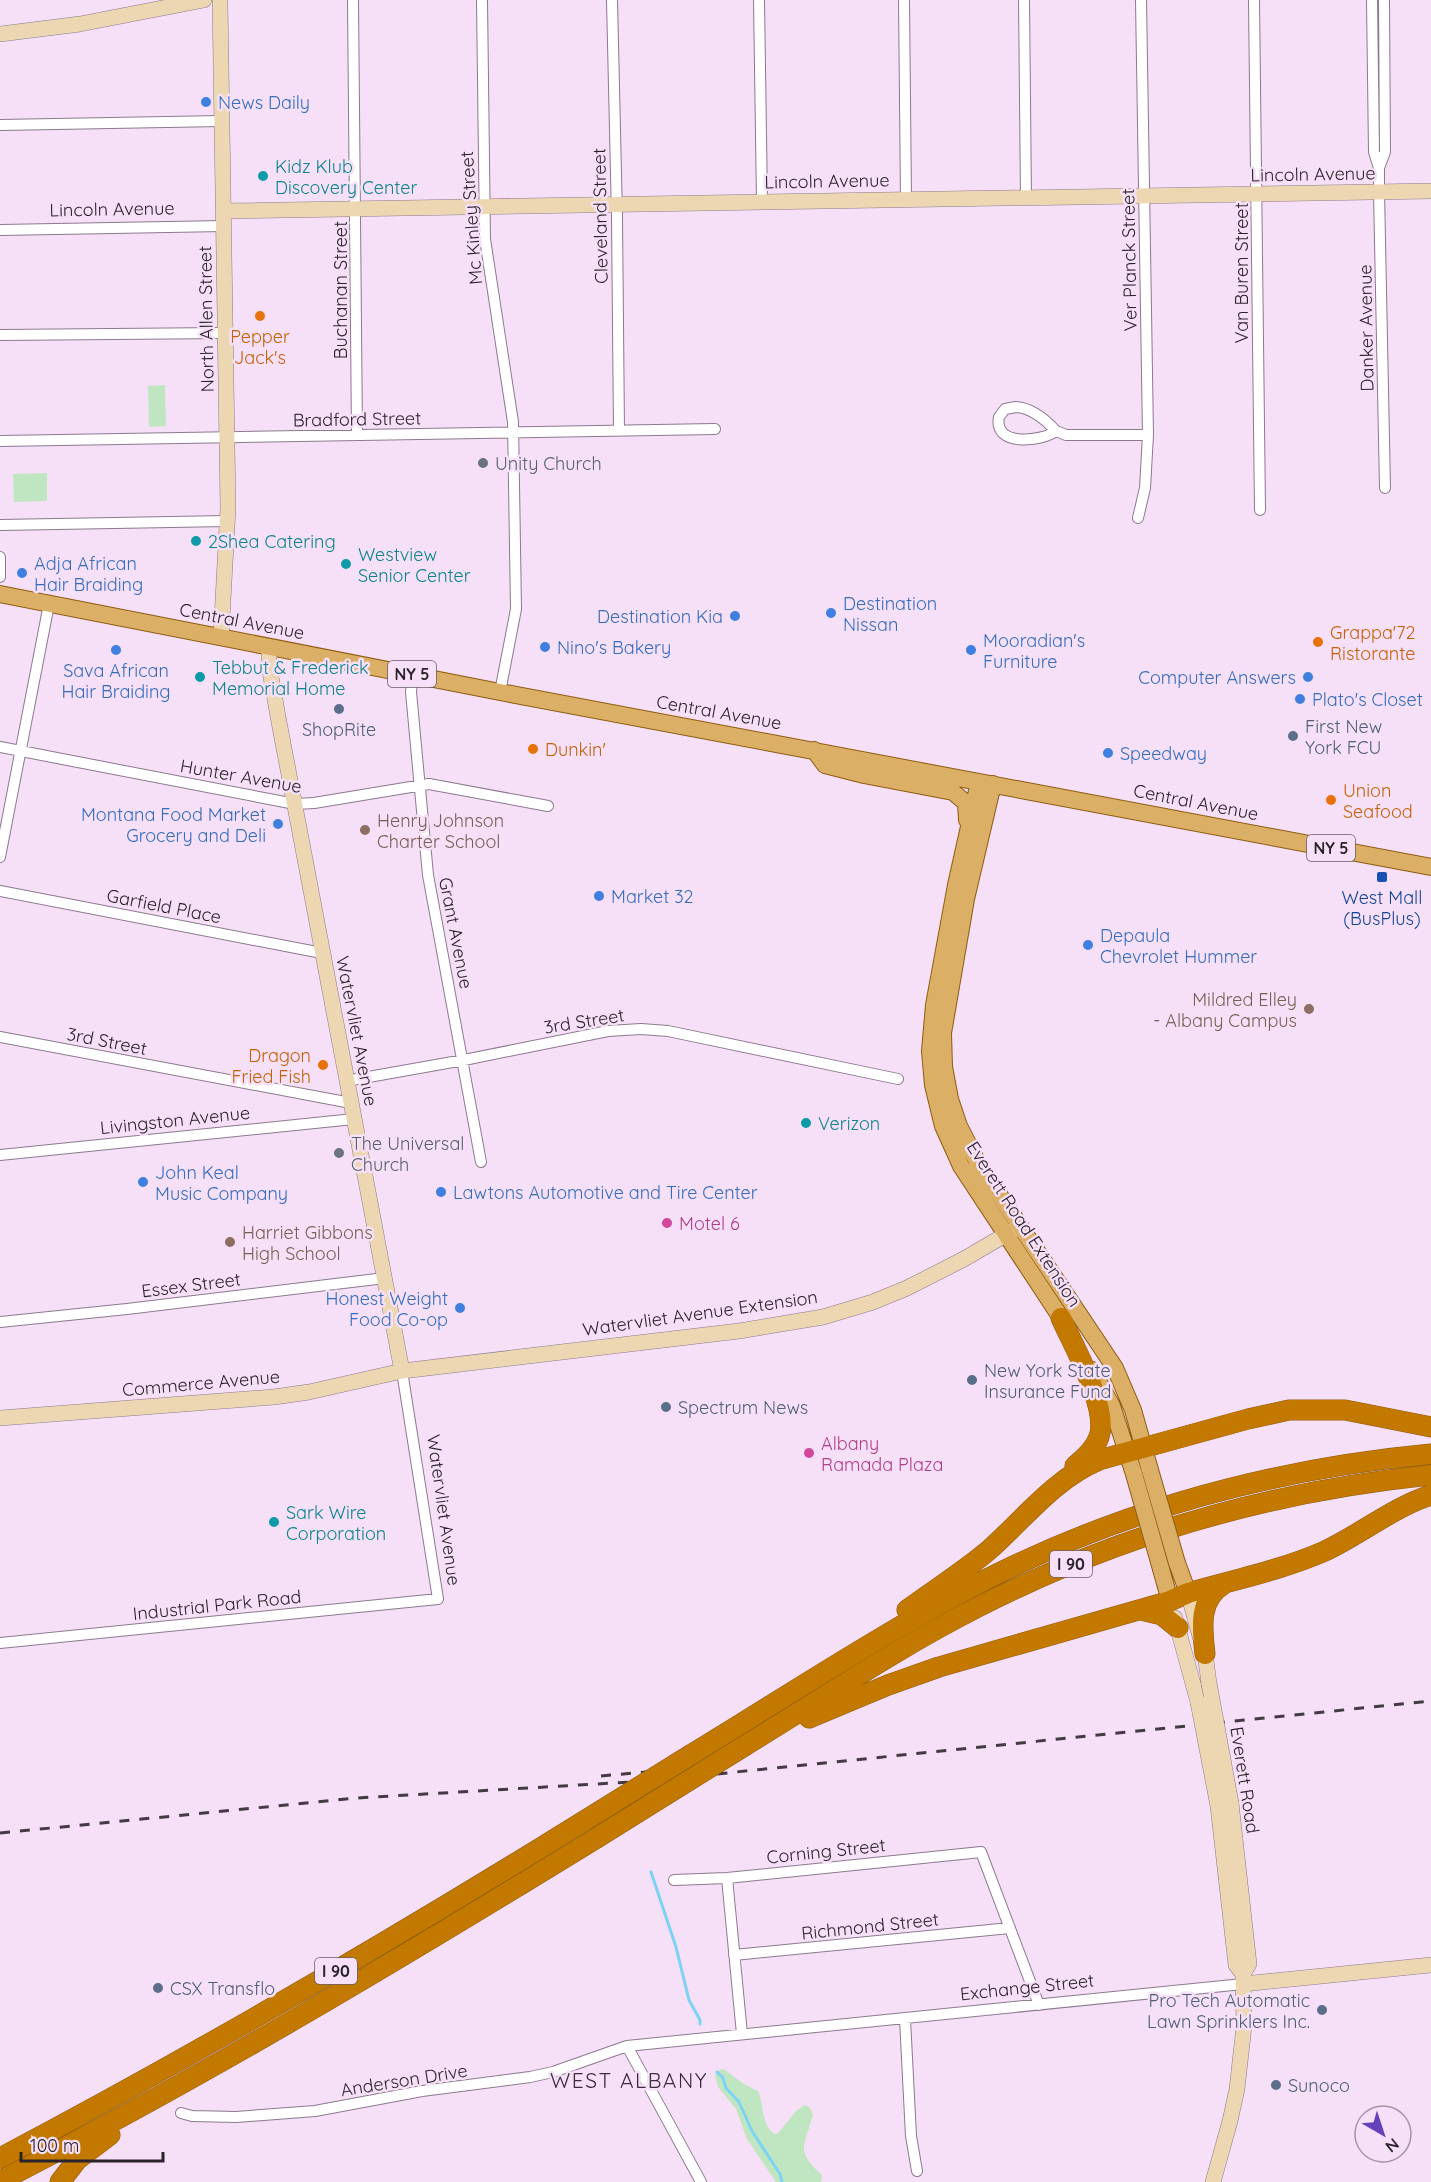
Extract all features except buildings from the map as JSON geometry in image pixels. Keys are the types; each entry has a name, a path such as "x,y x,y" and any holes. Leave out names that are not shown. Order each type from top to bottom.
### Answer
{"highway":[{"path":"762,1711 974,1562 1093,1448 1100,1432 1098,1401 1061,1318"},
{"path":"1042,1498 1077,1470 1099,1460 1248,1419 1299,1409 1345,1410 1431,1427"},
{"name":"I 90","path":"0,2158 123,2092 294,1995 547,1844 950,1598 1034,1557 1106,1527 1184,1501 1263,1480 1345,1464 1431,1454"},
{"name":"I 90","path":"0,2181 223,2059 413,1950 939,1628 1011,1591 1078,1561 1180,1524 1257,1503 1348,1485 1431,1475"},
{"path":"746,1745 913,1675 1138,1610 1323,1552 1401,1508 1431,1495"},
{"path":"1205,1654 1202,1626 1205,1606 1214,1590 1237,1578"},
{"path":"1138,1610 1162,1614 1178,1628"},
{"path":"60,2182 77,2160 99,2142 223,2059"}],"main road":[{"name":"Central Avenue","path":"0,594 500,692 1431,867"},
{"path":"814,750 825,765 953,792 966,803 967,836"},
{"name":"Everett Road Extension","path":"986,783 967,836 956,885 931,1029 933,1084 940,1115 955,1155 971,1183 1013,1230 1114,1368 1133,1410 1136,1449 1179,1597"},
{"name":"Everett Road Extension","path":"986,783 943,1033 947,1084 965,1139 1061,1318 1136,1449"},
{"path":"962,924 970,912 990,814 994,806 1014,794 1062,796"}],"street":[{"path":"0,34 69,26 204,0"},
{"name":"North Allen Street","path":"220,0 228,521 220,637"},
{"name":"Buchanan Street","path":"353,0 357,435"},
{"name":"Mc Kinley Street","path":"482,0 486,253 514,433 516,613 500,692"},
{"name":"Cleveland Street","path":"612,0 619,431"},
{"path":"759,0 762,202"},
{"path":"904,0 906,200"},
{"path":"1024,0 1026,198"},
{"name":"Ver Planck Street","path":"1138,518 1145,488 1148,435 1141,0"},
{"name":"Van Buren Street","path":"1254,0 1260,510"},
{"name":"Danker Avenue","path":"1372,0 1374,152 1379,168 1385,488"},
{"name":"Danker Avenue","path":"1379,168 1385,152 1383,0"},
{"path":"1372,38 1384,38"},
{"path":"0,125 222,121"},
{"name":"Lincoln Avenue","path":"0,230 224,219 356,208 1431,191"},
{"path":"0,335 225,333"},
{"path":"1056,431 1040,438 1016,439 1002,432 998,418 1005,409 1016,407 1037,414 1056,431 1066,435 1148,435"},
{"name":"Bradford Street","path":"0,441 715,429"},
{"path":"0,525 228,521"},
{"path":"0,557 0,577"},
{"path":"0,857 49,604"},
{"name":"Watervliet Avenue","path":"269,647 269,666 402,1371 438,1599"},
{"name":"Grant Avenue","path":"413,674 411,692 428,875 464,1060 481,1162"},
{"name":"Hunter Avenue","path":"0,747 295,804 314,804 432,784 548,806"},
{"name":"Garfield Place","path":"0,891 322,953"},
{"name":"3rd Street","path":"346,1081 608,1031 640,1029 668,1031 898,1079"},
{"name":"3rd Street","path":"0,1037 351,1103"},
{"name":"Livingston Avenue","path":"0,1155 354,1119"},
{"name":"Watervliet Avenue Extension","path":"402,1371 739,1331 823,1317 907,1288 1013,1230"},
{"name":"Essex Street","path":"0,1322 385,1278"},
{"name":"Commerce Avenue","path":"0,1418 274,1398 402,1371"},
{"name":"Everett Road","path":"1179,1597 1178,1628 1225,1804"},
{"name":"Everett Road","path":"1179,1597 1205,1654 1249,1964 1243,1979 1244,2026 1237,2089 1213,2182"},
{"name":"Industrial Park Road","path":"0,1643 438,1599"},
{"name":"Corning Street","path":"675,1881 727,1878 981,1852 1010,1928"},
{"path":"727,1878 741,2034"},
{"path":"1010,1928 1039,2005"},
{"name":"Richmond Street","path":"734,1955 1010,1928"},
{"name":"Exchange Street","path":"627,2046 1039,2005 1243,1979 1431,1965"},
{"path":"905,2019 911,2136 917,2171"},
{"path":"627,2046 701,2182"},
{"name":"Anderson Drive","path":"182,2113 192,2116 236,2117 330,2109 422,2091 530,2077 553,2072 627,2046"}],"green space":[{"path":"165,385 166,426 149,427 148,386"},
{"path":"47,473 47,501 14,502 13,474"},
{"path":"720,2069 758,2091 765,2119 774,2134 778,2133 797,2110 805,2105 809,2107 813,2114 804,2146 807,2159 822,2175 821,2182 776,2182 747,2139 736,2109 718,2087 715,2075"}],"waterway":[{"path":"651,1872 676,1947 689,2000 700,2024"},
{"path":"717,2072 723,2078 726,2088 739,2102 752,2131 780,2174 782,2182"}],"railway":[{"path":"0,1833 357,1798 648,1781 1431,1701"},
{"path":"601,1776 678,1769"}],"place":[{"name":"News Daily","path":"206,102"},
{"name":"Kidz Klub Discovery Center","path":"263,176"},
{"name":"Pepper Jack's","path":"260,316"},
{"name":"Unity Church","path":"483,463"},
{"name":"2Shea Catering","path":"196,541"},
{"name":"Westview Senior Center","path":"346,564"},
{"name":"Adja African Hair Braiding","path":"22,573"},
{"name":"Destination Nissan","path":"831,613"},
{"name":"Destination Kia","path":"735,616"},
{"name":"Grappa'72 Ristorante","path":"1318,642"},
{"name":"Nino's Bakery","path":"545,647"},
{"name":"Sava African Hair Braiding","path":"116,650"},
{"name":"Mooradian's Furniture","path":"971,650"},
{"name":"Tebbut & Frederick Memorial Home","path":"200,677"},
{"name":"Computer Answers","path":"1308,677"},
{"name":"Plato's Closet","path":"1300,699"},
{"name":"ShopRite","path":"339,709"},
{"name":"First New York FCU","path":"1293,736"},
{"name":"Dunkin'","path":"533,749"},
{"name":"Speedway","path":"1108,753"},
{"name":"Union Seafood","path":"1331,800"},
{"name":"Montana Food Market Grocery and Deli","path":"278,824"},
{"name":"Henry Johnson Charter School","path":"365,830"},
{"name":"West Mall (BusPlus)","path":"1382,877"},
{"name":"Market 32","path":"599,896"},
{"name":"Depaula Chevrolet Hummer","path":"1088,945"},
{"name":"Mildred Elley - Albany Campus","path":"1309,1009"},
{"name":"Dragon Fried Fish","path":"323,1065"},
{"name":"Verizon","path":"806,1123"},
{"name":"The Universal Church","path":"339,1153"},
{"name":"John Keal Music Company","path":"143,1182"},
{"name":"Lawtons Automotive and Tire Center","path":"441,1192"},
{"name":"Motel 6","path":"667,1223"},
{"name":"Harriet Gibbons High School","path":"230,1242"},
{"name":"Honest Weight Food Co-op","path":"460,1308"},
{"name":"New York State Insurance Fund","path":"972,1380"},
{"name":"Spectrum News","path":"666,1407"},
{"name":"Albany Ramada Plaza","path":"809,1453"},
{"name":"Sark Wire Corporation","path":"274,1522"},
{"name":"CSX Transflo","path":"158,1988"},
{"name":"Pro Tech Automatic Lawn Sprinklers Inc.","path":"1322,2010"},
{"name":"Sunoco","path":"1276,2085"}],"district":[{"name":"WEST ALBANY","path":"629,2080"}]}
